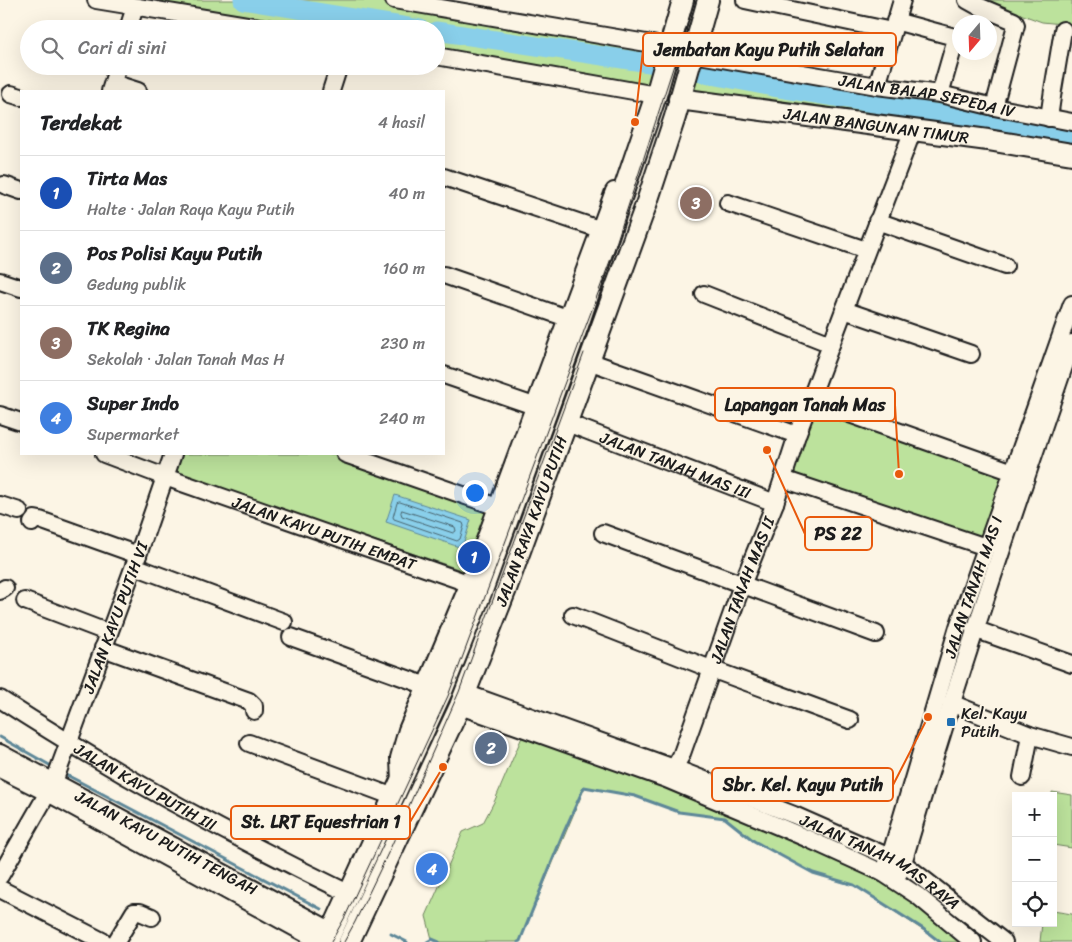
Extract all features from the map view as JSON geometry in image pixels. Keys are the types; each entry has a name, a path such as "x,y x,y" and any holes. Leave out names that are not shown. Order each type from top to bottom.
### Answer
{"main road":[{"name":"JALAN RAYA KAYU PUTIH","path":"340,931 350,894 442,691 476,586 504,509 556,390 658,90 683,0"},
{"name":"JALAN RAYA KAYU PUTIH","path":"340,931 463,700 646,206 708,0"},
{"name":"JALAN BANGUNAN TIMUR","path":"681,93 1072,154"},
{"path":"556,390 576,398"}],"street":[{"path":"96,0 216,20"},
{"path":"394,0 668,52"},
{"path":"745,0 951,36 955,42 940,94"},
{"path":"877,86 902,0"},
{"path":"967,0 1014,20 1016,25 994,107"},
{"path":"131,20 135,7"},
{"path":"1050,118 1052,90 1063,30"},
{"name":"JALAN BALAP SEPEDA IV","path":"692,58 705,56 877,86 940,94 994,107 1072,122"},
{"path":"445,57 658,90"},
{"path":"331,90 336,75"},
{"path":"112,87 132,90"},
{"name":"JALAN RAYA KAYU PUTIH","path":"504,509 534,406 599,229 627,159 648,118"},
{"name":"JALAN TANAH MAS II","path":"674,768 681,756 742,585 775,503 797,435 913,130"},
{"path":"445,177 599,229"},
{"path":"4,185 20,190"},
{"path":"728,203 866,250"},
{"path":"877,221 1005,266"},
{"path":"445,275 567,318"},
{"path":"0,282 20,288"},
{"path":"704,294 831,344"},
{"name":"JALAN TANAH MAS I","path":"897,860 956,636 1072,304"},
{"path":"844,310 971,354"},
{"name":"JALAN TANAH MAS I","path":"889,876 897,860 1072,343"},
{"path":"597,364 797,435"},
{"path":"445,376 534,406"},
{"path":"810,400 1013,472"},
{"path":"0,415 20,422"},
{"name":"JALAN TANAH MAS III","path":"575,426 775,503"},
{"name":"JALAN KAYU PUTIH EMPAT","path":"107,455 476,586"},
{"name":"JALAN KAYU PUTIH VI","path":"0,876 53,783 136,561 173,455"},
{"path":"348,455 504,509"},
{"path":"783,479 986,547"},
{"path":"0,505 19,510"},
{"path":"32,522 35,519 40,520 284,622"},
{"path":"603,533 876,634"},
{"name":"JALAN RAYA KAYU PUTIH","path":"397,789 399,758 407,730 476,586"},
{"path":"25,601 106,640 249,701 254,706 254,710"},
{"path":"573,615 711,669 850,720"},
{"path":"974,629 1072,664"},
{"path":"291,637 427,686"},
{"name":"JALAN KAYU PUTIH III","path":"0,699 66,746 350,894"},
{"name":"JALAN TANAH MAS RAYA","path":"463,700 674,768 897,860 1004,942"},
{"name":"JALAN TANAH MAS RAYA","path":"463,700 666,779 797,834 889,876 918,896 973,942"},
{"path":"950,703 1030,735 1072,747"},
{"path":"1022,777 1030,735"},
{"path":"249,743 397,789"},
{"name":"JALAN KAYU PUTIH TENGAH","path":"0,753 53,783 340,931"},
{"name":"JALAN KAYU PUTIH TENGAH","path":"0,769 53,783"},
{"path":"0,889 104,942"},
{"path":"116,942 134,912 140,912 152,917"}],"green space":[{"path":"97,0 394,0 670,47 656,95 445,58 445,20 218,20"},
{"path":"982,0 1072,0 1072,25 1042,22"},
{"path":"693,53 1072,122 1072,154 679,99"},
{"path":"813,407 1007,477 984,542 790,472"},
{"path":"182,455 353,455 505,503 476,575 176,473"},
{"path":"525,730 883,873 972,942 941,942 854,885 813,873 754,841 725,818 679,812 635,796 585,787 520,941 439,942 432,939 426,916 463,832 483,823"},
{"path":"1057,793 1072,795 1072,848 1057,846"},
{"path":"1057,912 1072,914 1072,942 1040,942 1042,927 1057,927"}],"water":[{"path":"395,495 471,520 462,548 386,522"}],"waterway":[{"path":"243,0 365,20"},
{"path":"445,32 656,64"},
{"path":"697,72 773,87 1072,135"},
{"path":"0,737 53,767"},
{"path":"63,773 321,909"},
{"path":"518,942 584,787 635,796 679,812 725,818 754,841 813,873 854,885 922,928 940,942"},
{"path":"391,934 407,942"},
{"path":"427,942 432,939 439,942"}],"tram line":[{"path":"331,942 345,917 448,696 613,253 695,0"},
{"path":"344,942 390,849 459,692 584,353"}],"place":[{"name":"Jembatan Kayu Putih Selatan","path":"635,122"},
{"name":"TK Regina","path":"696,203"},
{"name":"PS 22","path":"767,450"},
{"name":"Lapangan Tanah Mas","path":"899,474"},
{"name":"Tirta Mas","path":"474,557"},
{"name":"Sbr. Kel. Kayu Putih","path":"928,717"},
{"name":"Kel. Kayu Putih","path":"951,722"},
{"name":"Pos Polisi Kayu Putih","path":"491,748"},
{"name":"St. LRT Equestrian 1","path":"443,767"},
{"name":"Super Indo","path":"432,869"}]}
